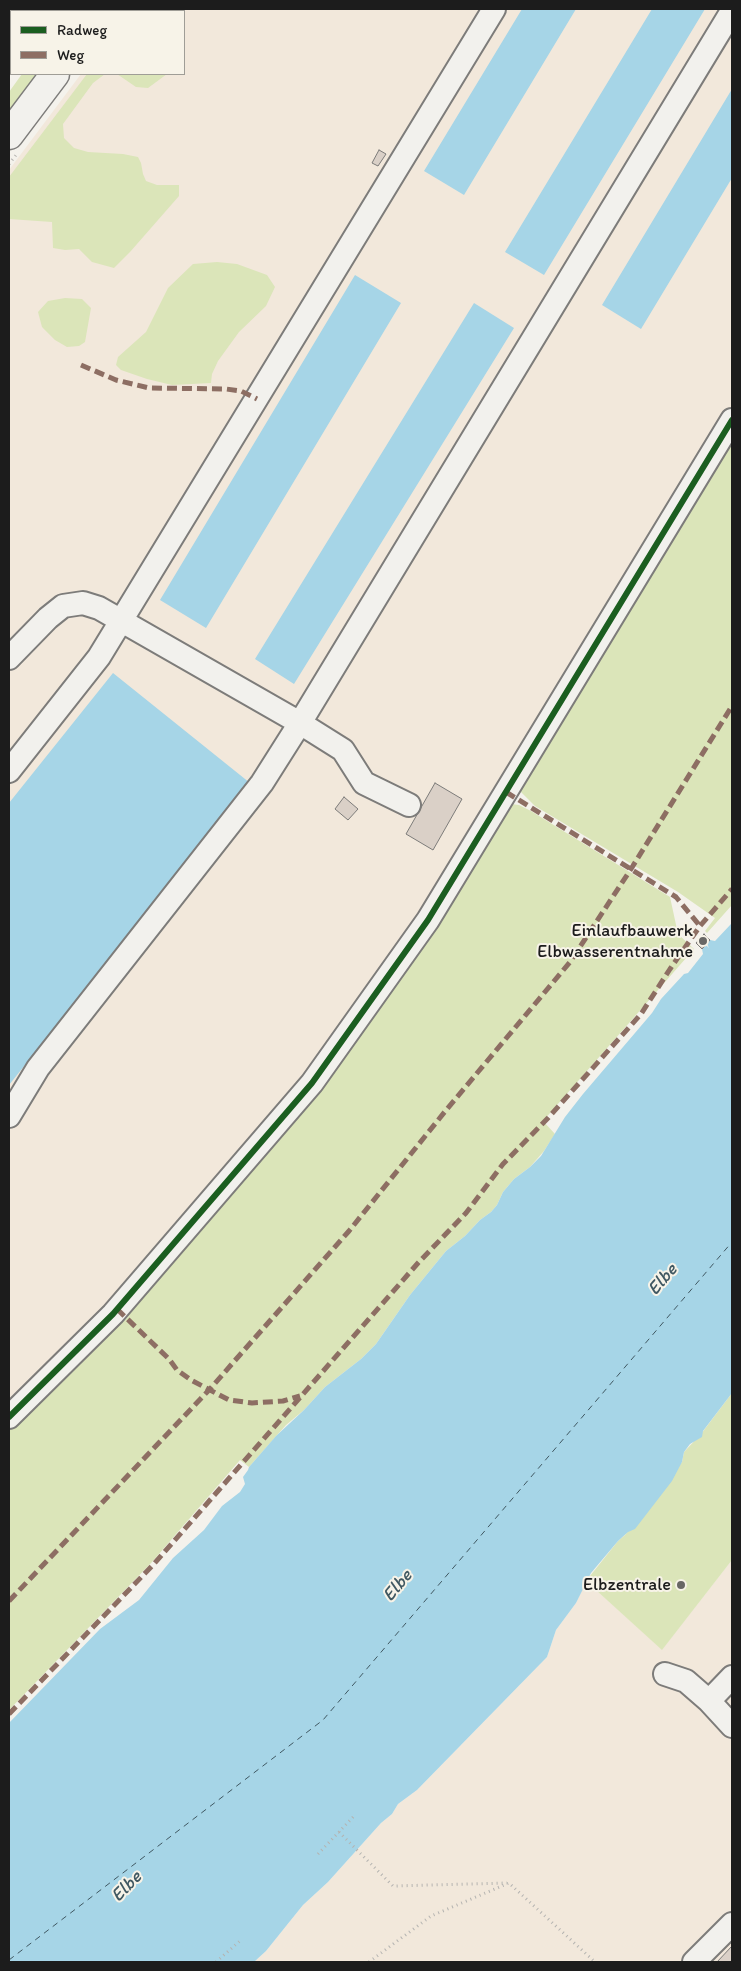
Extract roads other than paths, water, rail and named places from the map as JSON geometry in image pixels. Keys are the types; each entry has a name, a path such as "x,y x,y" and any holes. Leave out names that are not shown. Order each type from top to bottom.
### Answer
{"main road":[{"path":"9,135 54,75"}],"lane":[{"path":"9,771 99,657 122,622 494,9"},
{"path":"9,1116 38,1068 262,783 732,11"},
{"path":"9,1417 113,1314 312,1083 428,920 732,420"},
{"path":"9,658 48,618 63,606 83,603 99,608 300,723 343,750 364,783 409,805"},
{"path":"665,1674 686,1680 732,1726"},
{"path":"709,1701 732,1676"},
{"path":"694,1962 732,1924"}],"water":[{"path":"522,9 576,9 464,195 424,171"},
{"path":"652,9 705,9 544,275 505,252"},
{"path":"732,89 732,178 641,329 602,305"},
{"path":"355,275 401,303 206,628 160,600"},
{"path":"474,303 514,328 294,684 255,659"},
{"path":"113,673 250,783 9,1085 9,803"},
{"name":"Elbe","path":"732,918 732,1393 703,1431 702,1437 690,1444 684,1452 682,1462 672,1481 635,1529 628,1532 618,1541 591,1573 576,1603 556,1630 547,1657 417,1790 398,1804 392,1814 381,1823 328,1882 303,1905 266,1951 254,1962 9,1962 9,1723 100,1629 139,1600 173,1558 204,1530 222,1506 240,1492 245,1484 243,1477 249,1467 276,1436 325,1387 361,1359 376,1344 410,1295 446,1251 491,1212 497,1205 503,1192 514,1179 541,1156 565,1117 583,1094 652,1013 661,999 684,974 688,973 703,954 702,949 706,945 709,948 707,944 710,940 715,941 731,924"}],"place":[{"name":"Einlaufbauwerk Elbwasserentnahme","path":"703,941"},
{"name":"Elbzentrale","path":"681,1585"}]}
